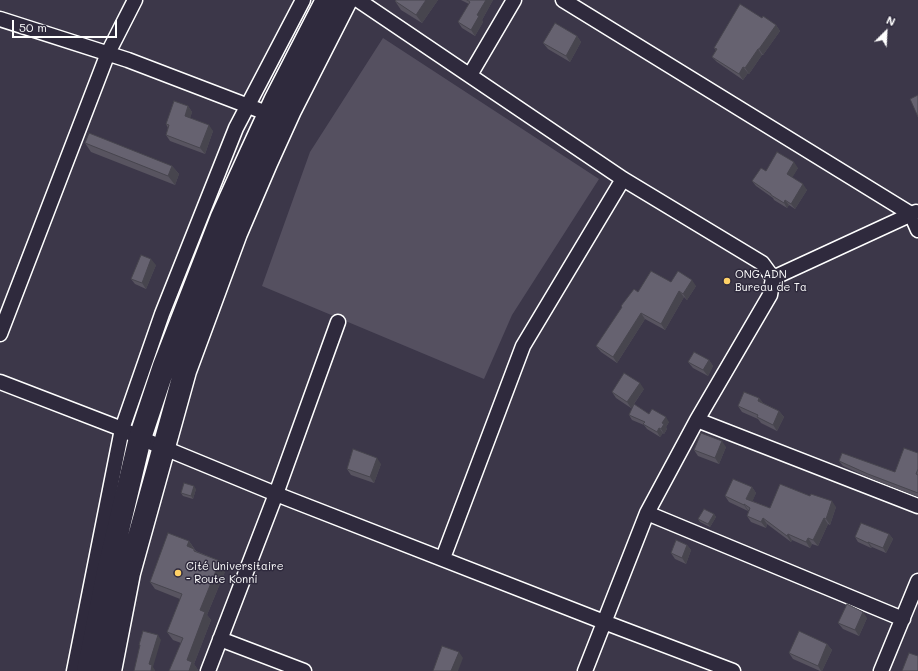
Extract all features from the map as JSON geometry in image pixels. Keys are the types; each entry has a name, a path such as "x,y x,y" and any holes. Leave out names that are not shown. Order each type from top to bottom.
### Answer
{"main road":[{"path":"88,671 108,572 131,434 231,220 327,0"},
{"path":"277,117 346,0"},
{"path":"110,671 129,573 185,371 231,220"}],"street":[{"path":"0,334 108,54 135,0"},
{"path":"74,671 131,434 162,314 236,128 303,0"},
{"path":"358,0 623,179 762,263 773,278 770,295 697,420 647,513 585,671"},
{"path":"470,75 514,0"},
{"path":"563,0 914,213 918,230"},
{"path":"0,19 128,60 277,117"},
{"path":"443,558 523,346 623,179"},
{"path":"773,278 914,213"},
{"path":"208,671 276,494 338,322"},
{"path":"0,382 276,494 733,671"},
{"path":"697,420 918,506"},
{"path":"647,513 903,619"},
{"path":"881,671 918,582"},
{"path":"220,639 304,671"}],"shaded area":[{"path":"383,38 599,179 512,315 484,379 262,286 310,152"}],"building":[{"path":"426,0 416,15 395,1"},
{"path":"467,0 486,0 477,15 479,16 471,30 458,22 470,2"},
{"path":"740,4 762,18 763,16 776,25 739,74 712,57 717,49 714,48"},
{"path":"555,23 577,36 566,56 543,43"},
{"path":"918,95 918,117 910,99"},
{"path":"174,101 188,106 185,116 209,125 200,148 166,135 169,125 166,124"},
{"path":"89,133 172,166 168,176 85,143"},
{"path":"777,152 794,162 787,174 803,184 791,204 785,200 784,203 752,181 761,168 766,171"},
{"path":"141,255 151,259 142,283 131,279"},
{"path":"651,271 671,282 678,271 692,280 683,294 679,291 661,324 641,313 613,357 596,346 622,307 621,306 634,289 638,292"},
{"path":"694,352 709,360 703,370 688,362"},
{"path":"624,373 640,383 627,402 612,392"},
{"path":"744,392 759,398 758,401 779,411 773,425 757,417 758,415 738,406"},
{"path":"634,404 649,414 652,409 666,417 662,423 664,424 661,429 659,428 657,432 643,424 645,422 629,415"},
{"path":"701,433 722,441 715,458 694,450"},
{"path":"904,448 918,453 918,469 916,474 918,475 918,493 839,461 842,453 895,472"},
{"path":"353,449 377,458 370,477 347,469"},
{"path":"733,479 752,487 746,499 770,508 780,484 810,496 811,494 832,501 826,519 824,518 813,540 808,538 806,542 788,534 787,536 763,518 761,522 747,516 750,508 725,496"},
{"path":"184,483 194,486 191,496 181,493"},
{"path":"704,509 714,514 708,524 698,519"},
{"path":"861,523 889,534 883,548 855,537"},
{"path":"168,533 189,541 187,546 194,549 194,551 220,561 200,610 205,612 187,660 192,662 189,671 169,671 183,638 167,632 182,594 150,582"},
{"path":"676,540 687,545 682,558 671,553"},
{"path":"847,604 863,612 855,630 838,623"},
{"path":"143,631 158,635 149,664 152,665 151,671 134,671 139,645"},
{"path":"799,631 827,644 818,666 789,653"},
{"path":"442,646 459,652 451,671 433,671"},
{"path":"909,653 918,656 918,671 902,671"}],"place":[{"name":"ONG ADN Bureau de Ta","path":"727,281"},
{"name":"Cité Universitaire - Route Konni","path":"178,573"}]}
